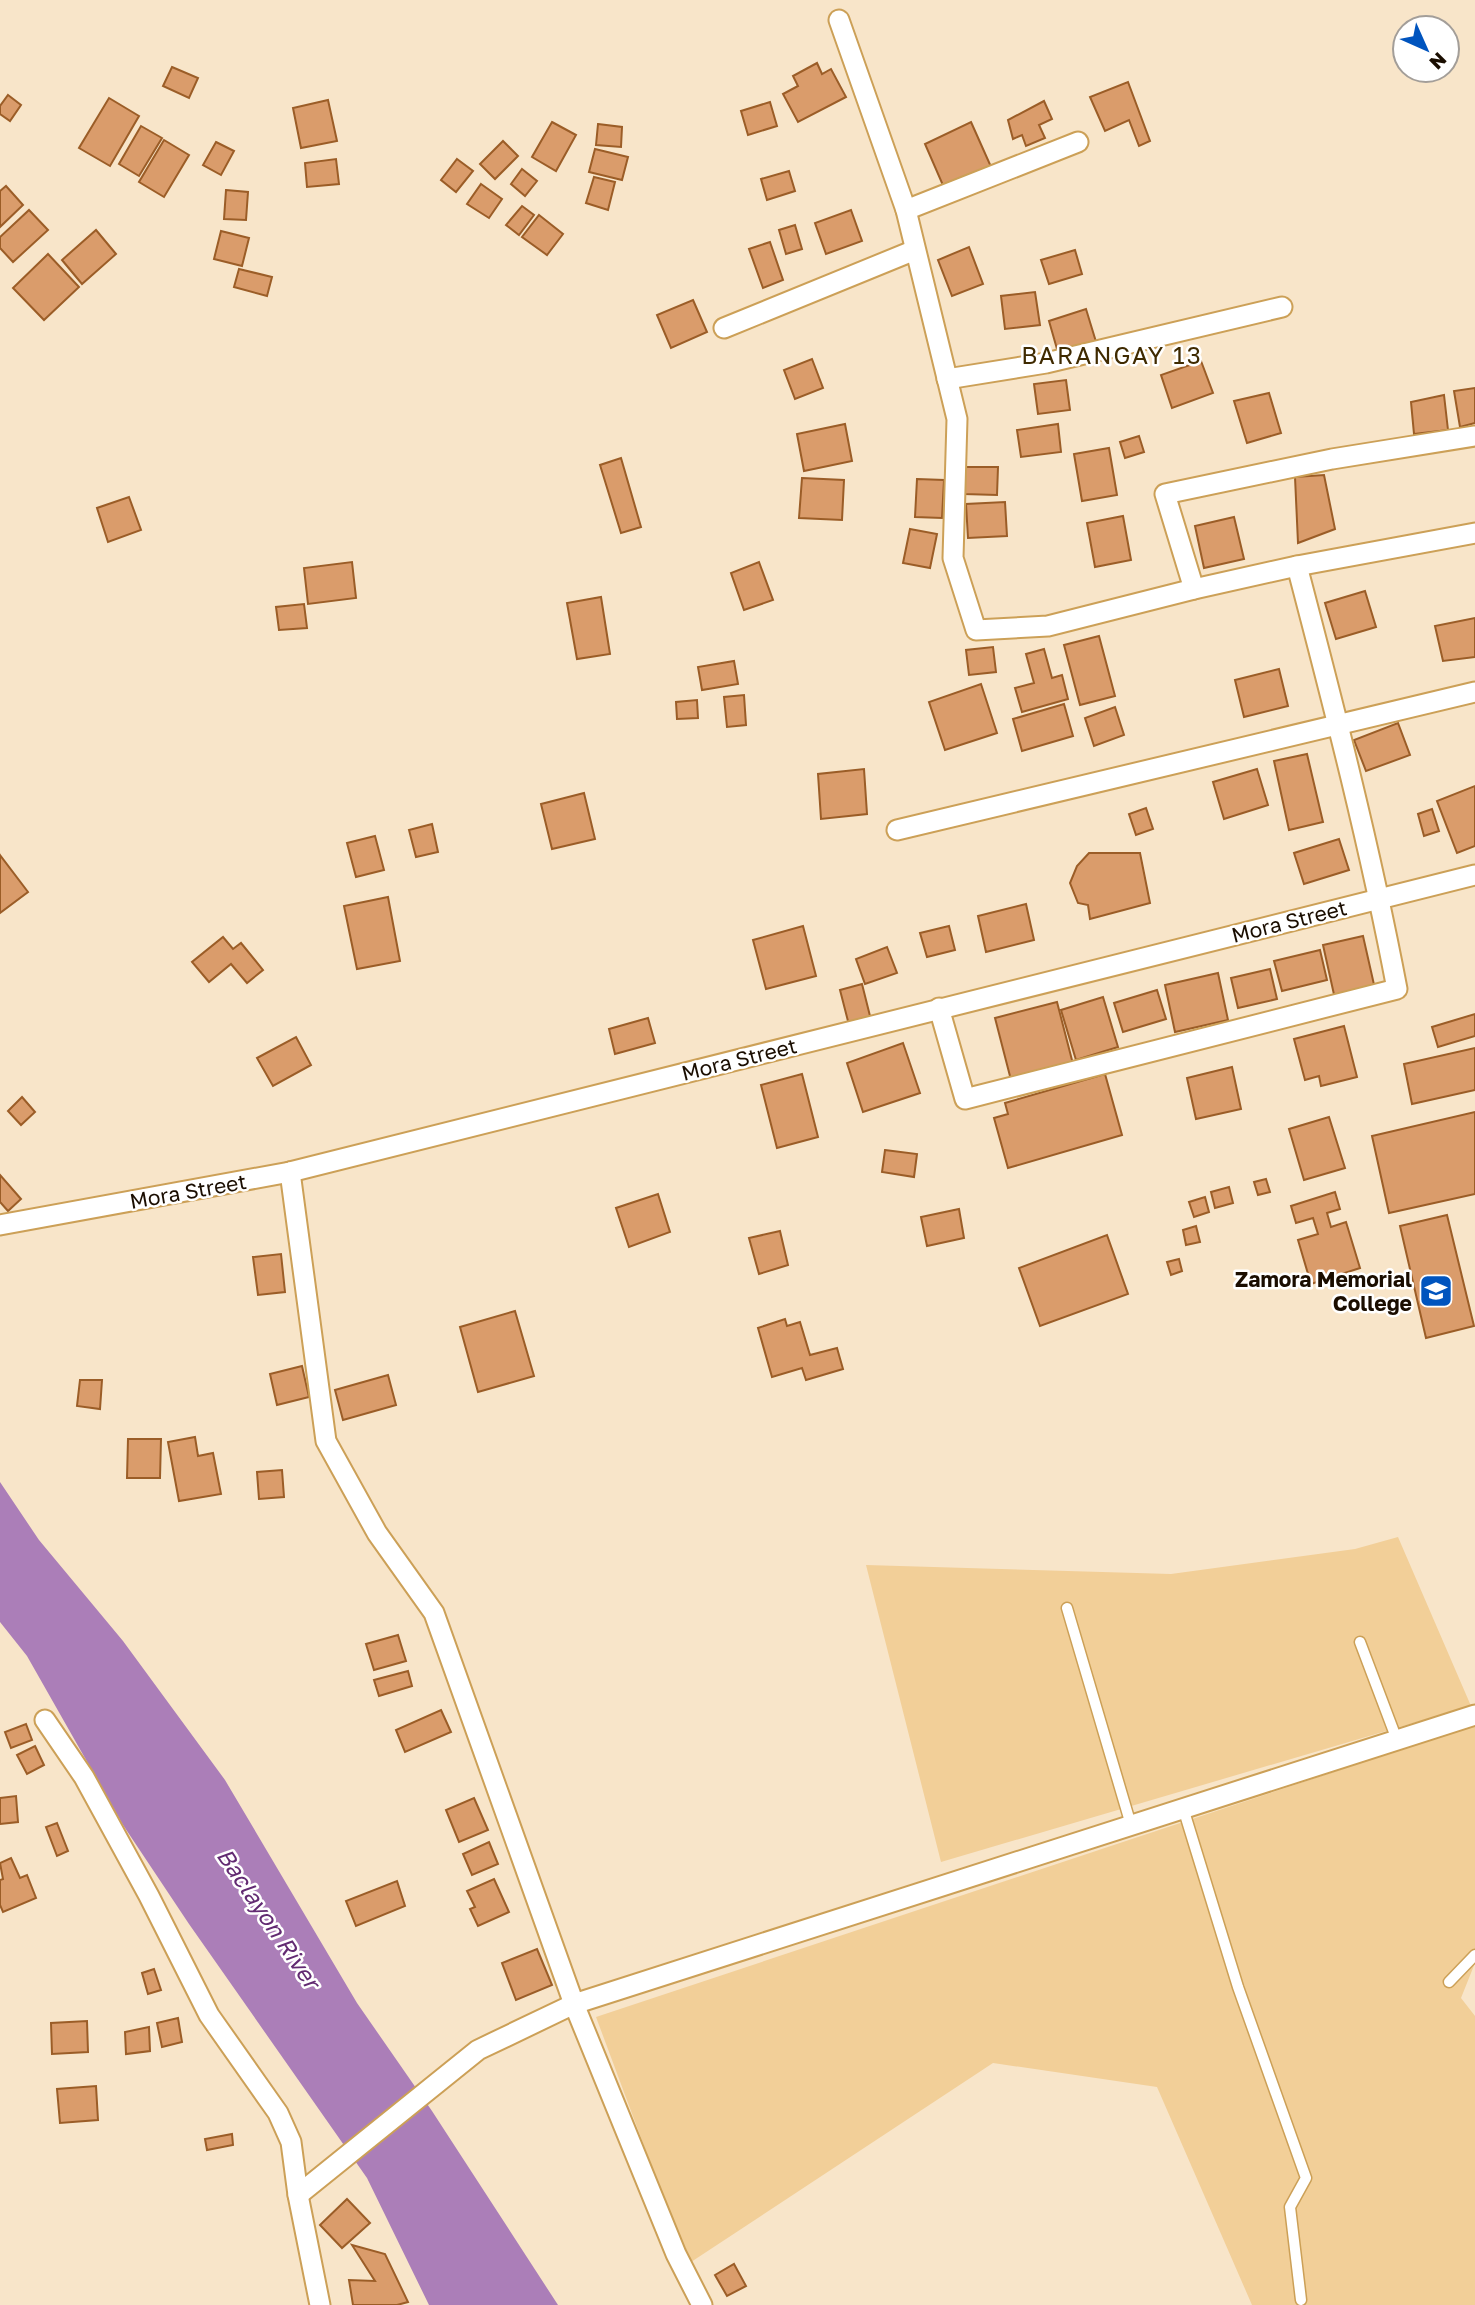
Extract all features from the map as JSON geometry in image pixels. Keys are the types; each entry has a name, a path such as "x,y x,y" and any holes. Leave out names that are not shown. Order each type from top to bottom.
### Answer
{"street":[{"path":"839,20 905,210 957,419 953,558 976,630 1048,626 1297,566 1475,533"},
{"path":"905,210 1078,142"},
{"path":"724,328 915,250"},
{"path":"947,379 1046,363 1282,307"},
{"path":"1194,589 1165,495 1332,459 1475,436"},
{"path":"939,1009 965,1099 1397,989 1380,898 1339,725 1297,566"},
{"path":"897,830 1475,692"},
{"name":"Mora Street","path":"0,1225 290,1172 1475,875"},
{"path":"290,1172 326,1441 377,1533 435,1613 575,2004 676,2254 702,2305"},
{"path":"298,2195 478,2050 575,2004 1475,1714"},
{"path":"45,1720 84,1777 149,1896 209,2015 278,2113 291,2142 298,2195 320,2305"}],"lane":[{"path":"1067,1608 1131,1825"},
{"path":"1360,1642 1397,1740"},
{"path":"1183,1808 1238,1987 1306,2178 1290,2207 1301,2300"},
{"path":"1450,1983 1475,1955"}],"shaded area":[{"path":"1398,1537 1471,1706 941,1862 866,1565 1171,1574 1355,1549"},
{"path":"1475,1725 1475,1963 1461,1998 1475,2016 1475,2305 1252,2305 1157,2087 993,2063 688,2264 596,2017"}],"water":[{"name":"Baclayon River","path":"0,1482 39,1540 123,1641 225,1780 357,2003 432,2111 558,2305 429,2305 367,2178 123,1825 27,1656 0,1622"}],"building":[{"path":"817,63 822,74 831,69 846,97 798,122 783,94 798,86 793,76"},
{"path":"172,67 198,78 189,98 163,86"},
{"path":"1128,82 1150,141 1139,146 1129,120 1105,131 1090,97"},
{"path":"8,95 21,105 10,121 0,114 0,106"},
{"path":"109,98 139,116 110,166 79,148"},
{"path":"328,100 337,141 301,148 293,108"},
{"path":"1044,101 1052,119 1039,125 1045,138 1026,146 1022,135 1013,139 1008,120"},
{"path":"770,102 777,126 748,135 741,111"},
{"path":"552,122 576,135 556,171 532,157"},
{"path":"971,122 992,169 945,190 925,144"},
{"path":"598,124 622,127 621,147 596,145"},
{"path":"141,126 162,138 139,176 119,164"},
{"path":"164,140 189,155 164,197 139,182"},
{"path":"503,141 518,156 495,179 480,164"},
{"path":"216,142 234,151 221,175 203,165"},
{"path":"595,149 628,157 622,180 589,172"},
{"path":"336,159 339,184 307,187 305,163"},
{"path":"457,159 473,171 456,192 441,180"},
{"path":"522,169 537,181 525,196 511,184"},
{"path":"789,171 795,191 767,200 761,179"},
{"path":"594,177 615,182 608,210 586,203"},
{"path":"481,184 502,199 489,218 467,204"},
{"path":"6,186 23,205 0,227 0,191"},
{"path":"226,190 248,192 246,220 224,219"},
{"path":"522,206 534,215 519,235 506,225"},
{"path":"29,210 48,230 13,262 0,248 0,237"},
{"path":"851,210 862,241 826,254 815,223"},
{"path":"539,215 563,234 547,255 522,237"},
{"path":"795,225 802,249 786,254 779,230"},
{"path":"96,230 116,254 82,284 62,260"},
{"path":"221,231 249,238 242,266 214,259"},
{"path":"770,242 783,280 763,288 749,249"},
{"path":"969,247 983,284 952,296 938,260"},
{"path":"1075,250 1082,274 1049,284 1041,260"},
{"path":"48,254 79,287 44,320 13,288"},
{"path":"239,269 272,277 267,296 234,287"},
{"path":"1035,292 1040,325 1005,329 1001,296"},
{"path":"693,300 707,332 671,348 657,315"},
{"path":"1086,309 1097,345 1059,356 1049,321"},
{"path":"812,359 823,388 795,399 784,370"},
{"path":"1201,361 1213,393 1172,408 1161,375"},
{"path":"1066,380 1070,410 1038,414 1034,384"},
{"path":"1475,388 1475,423 1460,427 1454,391"},
{"path":"1269,393 1281,433 1247,443 1234,401"},
{"path":"1444,395 1448,430 1414,434 1411,402"},
{"path":"845,424 852,461 804,471 797,434"},
{"path":"1058,424 1061,452 1021,457 1017,430"},
{"path":"1139,436 1144,452 1125,458 1120,442"},
{"path":"1109,448 1117,495 1082,501 1074,454"},
{"path":"621,458 641,527 621,533 600,465"},
{"path":"964,467 998,467 997,495 964,494"},
{"path":"1324,475 1335,529 1298,543 1295,477"},
{"path":"802,478 844,480 842,520 799,518"},
{"path":"917,479 944,480 942,518 915,517"},
{"path":"129,497 141,530 108,542 97,508"},
{"path":"1005,502 1007,536 968,538 966,504"},
{"path":"1123,516 1131,560 1095,567 1087,523"},
{"path":"1234,517 1244,559 1204,568 1195,526"},
{"path":"910,529 937,534 930,568 903,563"},
{"path":"352,562 356,598 308,604 304,568"},
{"path":"759,562 773,600 744,610 731,573"},
{"path":"1365,591 1376,627 1336,639 1325,603"},
{"path":"601,597 610,654 577,659 567,603"},
{"path":"304,604 307,628 279,630 276,607"},
{"path":"1475,618 1475,657 1443,661 1435,626"},
{"path":"1099,636 1115,696 1080,705 1064,645"},
{"path":"993,647 996,672 969,675 966,650"},
{"path":"1044,649 1052,678 1062,675 1068,699 1022,712 1015,688 1034,683 1026,654"},
{"path":"734,661 738,684 702,690 698,667"},
{"path":"1279,669 1288,706 1244,717 1235,680"},
{"path":"981,684 997,733 945,750 929,702"},
{"path":"744,695 746,725 727,727 724,697"},
{"path":"697,700 698,718 677,719 676,702"},
{"path":"1064,704 1073,736 1022,751 1013,719"},
{"path":"1115,707 1124,735 1094,746 1085,718"},
{"path":"1398,723 1410,755 1366,771 1354,740"},
{"path":"1307,754 1323,822 1289,830 1274,761"},
{"path":"864,769 867,814 821,819 818,774"},
{"path":"1257,769 1268,805 1224,819 1213,782"},
{"path":"1475,786 1475,846 1457,853 1437,801"},
{"path":"584,793 595,839 552,849 541,804"},
{"path":"1146,808 1153,829 1136,835 1129,814"},
{"path":"1432,809 1439,831 1424,836 1418,814"},
{"path":"432,824 438,852 416,857 409,830"},
{"path":"375,836 384,870 356,877 347,843"},
{"path":"1339,839 1349,870 1304,884 1294,853"},
{"path":"1089,853 1140,853 1150,903 1090,919 1088,905 1078,903 1070,883 1077,866"},
{"path":"0,855 28,892 0,913"},
{"path":"388,897 400,961 357,969 344,906"},
{"path":"1026,904 1034,940 986,952 978,916"},
{"path":"803,926 816,976 766,989 753,940"},
{"path":"949,926 955,950 927,957 920,933"},
{"path":"1363,936 1375,989 1335,999 1323,945"},
{"path":"223,937 233,949 241,943 263,970 247,983 231,964 209,982 192,962"},
{"path":"887,947 897,973 865,984 856,959"},
{"path":"1320,950 1327,980 1282,991 1274,961"},
{"path":"1270,969 1277,999 1238,1008 1231,978"},
{"path":"1218,973 1228,1020 1175,1032 1165,985"},
{"path":"862,984 871,1020 849,1025 840,990"},
{"path":"1157,990 1166,1019 1123,1032 1114,1003"},
{"path":"1103,997 1118,1047 1076,1060 1061,1010"},
{"path":"1057,1002 1073,1064 1011,1080 995,1018"},
{"path":"1475,1014 1475,1036 1438,1047 1432,1027"},
{"path":"648,1018 655,1043 615,1054 609,1029"},
{"path":"1344,1026 1357,1077 1321,1086 1319,1076 1305,1080 1294,1039"},
{"path":"296,1037 311,1065 273,1086 257,1058"},
{"path":"903,1043 920,1093 863,1112 847,1063"},
{"path":"1475,1048 1475,1090 1412,1104 1404,1064"},
{"path":"1232,1067 1241,1109 1196,1119 1187,1078"},
{"path":"802,1074 818,1137 777,1148 761,1085"},
{"path":"1105,1074 1122,1135 1008,1168 994,1118 1008,1114 1005,1103"},
{"path":"22,1097 35,1112 21,1125 8,1111"},
{"path":"1475,1112 1475,1194 1389,1213 1372,1136"},
{"path":"1329,1117 1345,1168 1304,1180 1289,1129"},
{"path":"885,1150 917,1154 914,1177 882,1172"},
{"path":"0,1175 21,1199 8,1211 0,1202"},
{"path":"1266,1179 1270,1192 1258,1195 1254,1182"},
{"path":"1229,1187 1233,1203 1215,1208 1211,1192"},
{"path":"1335,1192 1340,1209 1327,1213 1331,1227 1346,1222 1360,1268 1311,1284 1298,1240 1318,1234 1313,1218 1296,1223 1291,1206"},
{"path":"658,1194 670,1232 629,1247 616,1208"},
{"path":"1205,1197 1209,1212 1194,1217 1189,1202"},
{"path":"959,1209 964,1238 927,1246 921,1217"},
{"path":"1447,1215 1474,1326 1426,1338 1400,1226"},
{"path":"1196,1226 1200,1242 1186,1245 1183,1230"},
{"path":"780,1231 788,1265 759,1274 749,1238"},
{"path":"1107,1235 1128,1294 1040,1326 1019,1268"},
{"path":"281,1254 285,1292 258,1295 253,1257"},
{"path":"1179,1259 1182,1271 1171,1275 1167,1262"},
{"path":"515,1311 534,1376 478,1392 460,1327"},
{"path":"785,1319 787,1326 800,1322 810,1355 837,1348 843,1369 806,1380 802,1368 772,1377 758,1328"},
{"path":"302,1366 309,1397 277,1405 270,1374"},
{"path":"388,1375 396,1405 343,1420 335,1390"},
{"path":"80,1380 102,1380 100,1409 77,1406"},
{"path":"195,1437 198,1456 213,1453 221,1494 179,1501 168,1442"},
{"path":"128,1439 161,1439 160,1478 127,1478"},
{"path":"282,1470 284,1497 259,1499 257,1472"},
{"path":"398,1635 406,1661 374,1670 366,1644"},
{"path":"408,1671 412,1686 379,1696 374,1680"},
{"path":"441,1710 451,1732 405,1752 396,1730"},
{"path":"26,1724 32,1740 11,1748 5,1732"},
{"path":"35,1746 44,1765 27,1774 17,1755"},
{"path":"16,1796 18,1822 0,1824 0,1798"},
{"path":"474,1798 488,1830 459,1842 446,1810"},
{"path":"57,1823 68,1851 57,1856 46,1827"},
{"path":"489,1842 498,1864 472,1875 463,1854"},
{"path":"11,1858 20,1878 27,1875 36,1898 3,1912 0,1905 0,1880 3,1879 0,1863"},
{"path":"494,1879 509,1912 478,1926 470,1909 475,1907 467,1891"},
{"path":"397,1881 405,1906 356,1926 346,1901"},
{"path":"537,1949 552,1985 516,2000 502,1963"},
{"path":"154,1969 161,1990 148,1994 142,1973"},
{"path":"178,2018 182,2042 162,2047 157,2023"},
{"path":"87,2021 88,2052 52,2054 51,2023"},
{"path":"149,2027 150,2051 126,2054 125,2032"},
{"path":"96,2086 98,2120 60,2123 57,2089"},
{"path":"232,2134 233,2145 207,2150 205,2139"},
{"path":"347,2199 370,2223 342,2248 320,2225"},
{"path":"352,2245 385,2254 408,2302 397,2305 353,2305 349,2280 375,2281"},
{"path":"734,2264 746,2286 727,2296 715,2275"}],"place":[{"name":"Zamora Memorial College","path":"1436,1291"}],"district":[{"name":"BARANGAY 13","path":"1112,354"}]}
